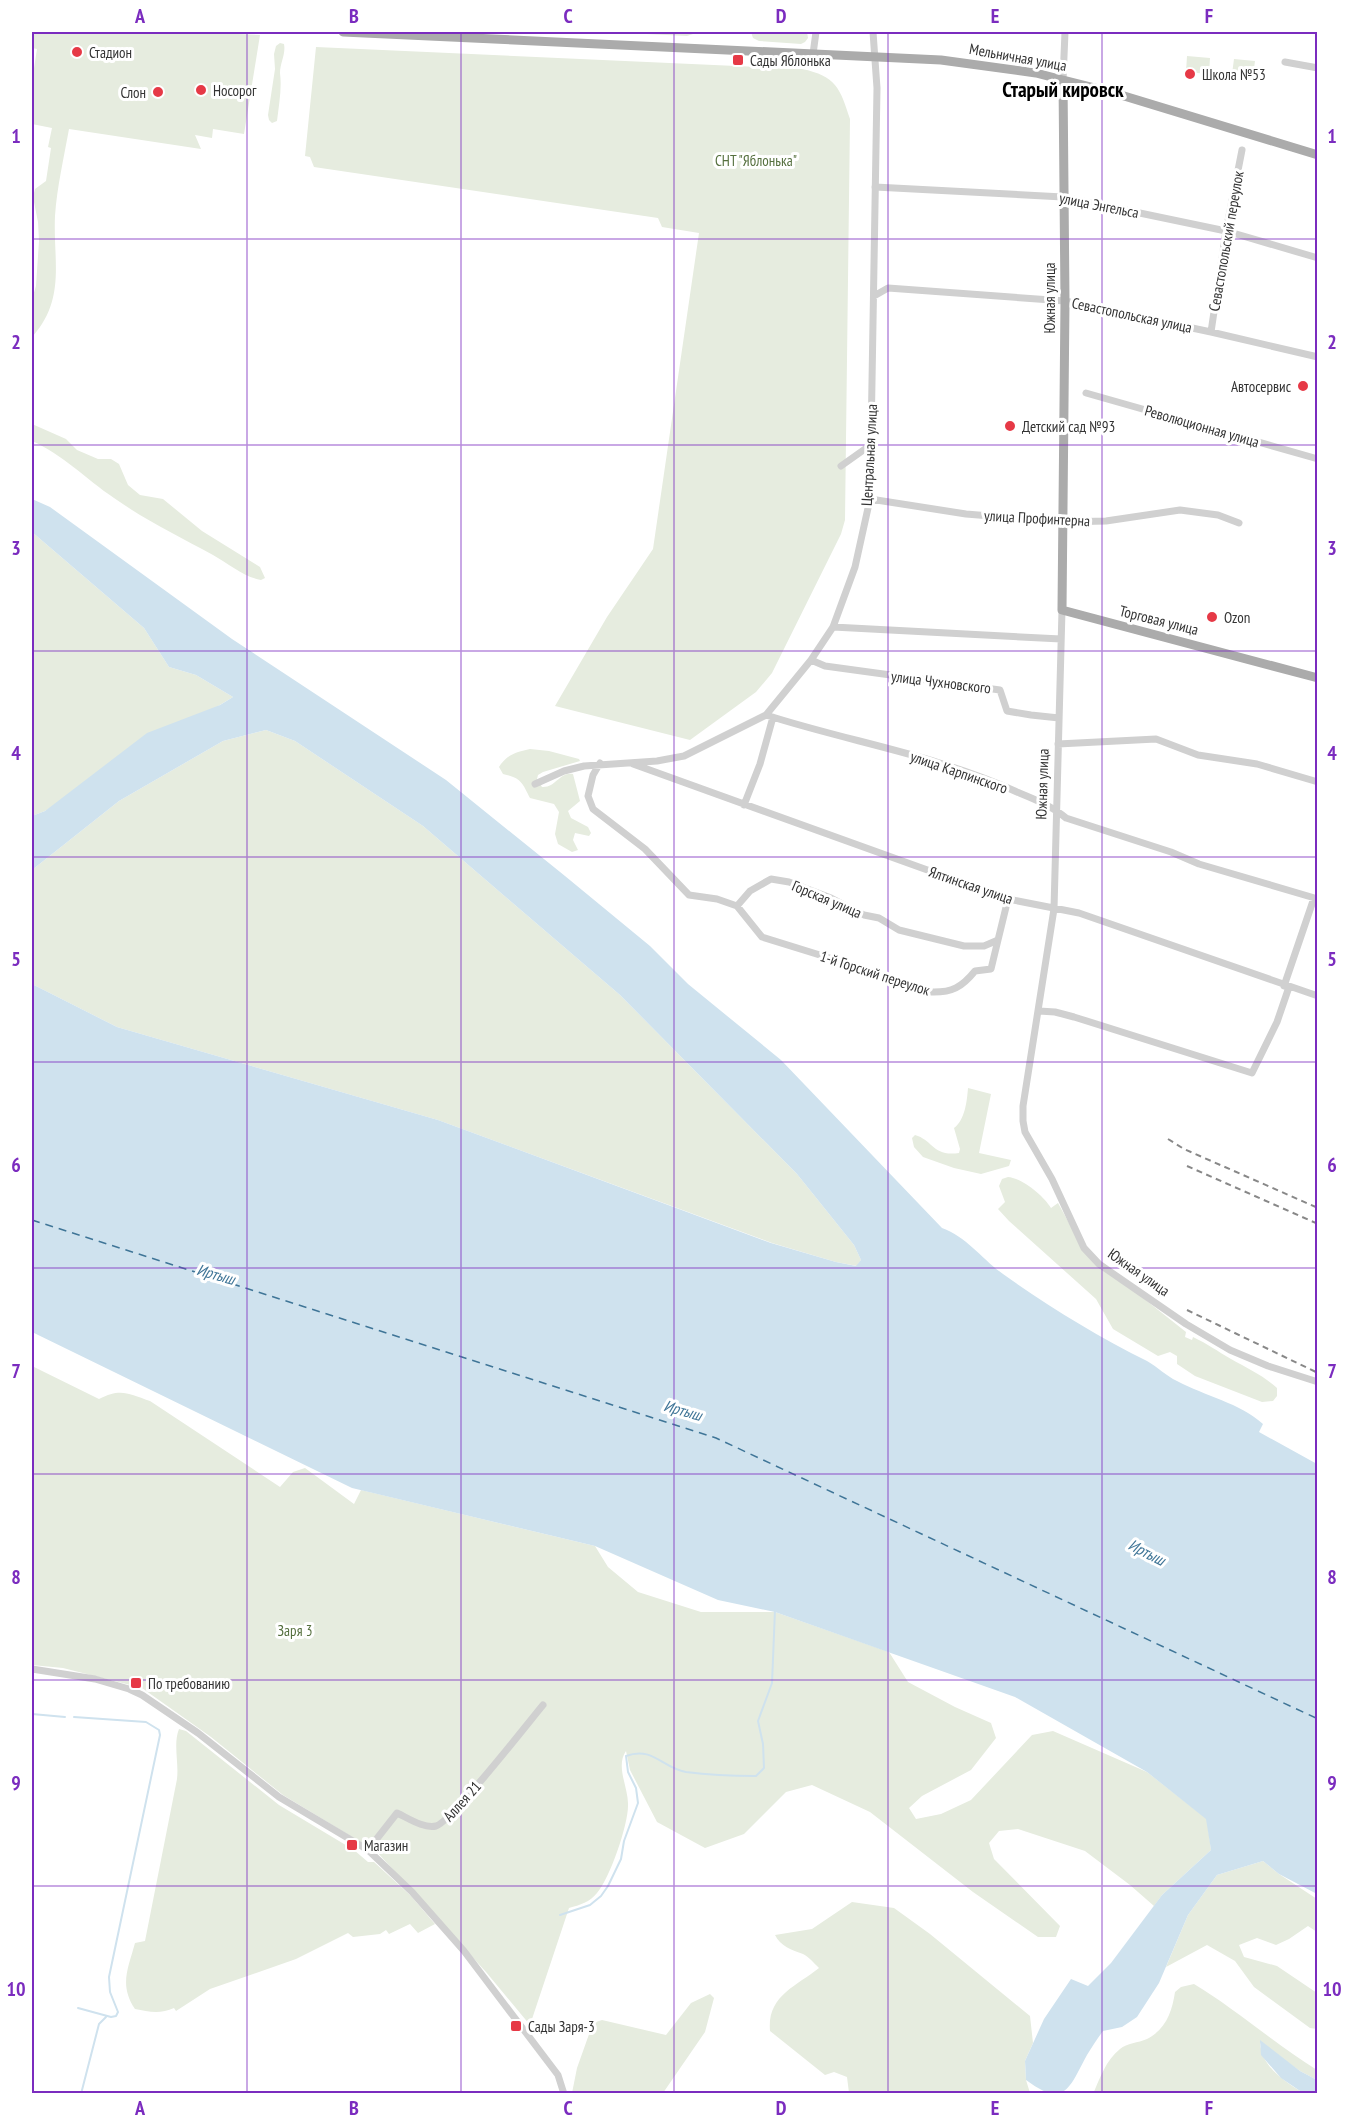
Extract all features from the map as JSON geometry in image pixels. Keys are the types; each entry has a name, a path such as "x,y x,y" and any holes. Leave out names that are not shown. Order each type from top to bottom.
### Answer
{"main road":[{"name":"Мельничная улица","path":"343,32 941,60 1036,73 1112,92 1317,155"},
{"name":"Южная улица","path":"1062,610 1065,301 1063,80"},
{"name":"Торговая улица","path":"1062,610 1268,663 1317,678"}],"street":[{"path":"813,54 816,32"},
{"name":"Центральная улица","path":"536,784 564,771 600,763 657,761 684,756 770,716 833,627 855,567 870,499 877,88 873,32"},
{"name":"Южная улица","path":"1063,80 1065,32"},
{"path":"1285,62 1317,68"},
{"name":"Севастопольский переулок","path":"1210,332 1242,150"},
{"name":"улица Энгельса","path":"875,187 1064,197 1226,231 1317,258"},
{"name":"Севастопольская улица","path":"874,296 888,288 1065,301 1317,357"},
{"name":"Революционная улица","path":"1086,393 1317,459"},
{"path":"841,466 872,444"},
{"name":"улица Профинтерна","path":"870,499 966,514 1062,522 1106,521 1180,510 1218,515 1239,523"},
{"name":"Южная улица","path":"1062,610 1054,909 1023,1106 1026,1132 1052,1179 1084,1248 1099,1264 1186,1324 1230,1350 1268,1366 1317,1382"},
{"path":"833,627 1061,639"},
{"name":"улица Чухновского","path":"811,660 825,666 1000,690 1007,711 1059,718"},
{"path":"744,805 760,764 770,716"},
{"name":"улица Карпинского","path":"770,716 839,737 930,759 999,783 1056,810 1066,818 1171,852 1199,864 1316,899"},
{"path":"1058,744 1156,739 1198,755 1257,764 1317,782"},
{"name":"Ялтинская улица","path":"628,762 1008,899 1079,913 1317,996"},
{"path":"600,763 593,775 588,796 593,810 645,849 689,895 717,899 737,906"},
{"name":"Горская улица","path":"737,906 750,891 771,879 789,882 831,898 864,915 879,918 899,930 964,946 984,946 998,940"},
{"path":"998,940 1008,899"},
{"path":"1039,1011 1074,1017 1252,1073 1277,1022 1286,987 1316,899"},
{"name":"1-й Горский переулок","path":"737,906 762,937 930,992 941,993 963,986 975,971 991,969 998,940"},
{"path":"32,1669 95,1679 142,1695 198,1733 279,1797 368,1850 412,1892 464,1951 558,2075 564,2094"},
{"name":"Аллея 21","path":"368,1850 397,1813 417,1822 433,1826 441,1824 463,1802 543,1705"}],"green space":[{"path":"32,32 190,32 260,35 244,134 213,129 212,138 195,135 201,149 69,129 56,205 54,293 50,308 33,336 32,299 36,286 39,241 33,197 35,189 46,181 51,148 48,147 52,128 32,124 32,81 37,49 32,48"},
{"path":"605,32 695,32 687,36"},
{"path":"751,32 807,32 808,38 801,44 759,41 753,38"},
{"path":"280,43 284,44 284,55 280,69 280,97 277,121 272,123 268,115 275,69 274,54 276,46"},
{"name":"СНТ \"Яблонька\"","path":"316,47 802,69 822,75 839,91 850,119 845,520 841,534 772,673 756,692 690,740 555,706 607,617 653,549 699,233 662,227 658,218 314,167 310,157 305,156"},
{"path":"1187,56 1210,58 1209,74 1186,72"},
{"path":"1234,59 1255,61 1253,76 1232,74"},
{"path":"32,424 66,439 77,450 98,459 111,459 119,464 128,485 140,495 163,499 202,531 260,567 265,578 261,580 243,573 126,506 64,460 32,441"},
{"path":"32,532 144,628 169,667 196,675 233,697 45,811 32,816"},
{"path":"266,730 295,741 423,826 620,995 797,1174 854,1245 861,1260 857,1266 772,1243 438,1120 117,1027 32,984 32,870 119,801 223,741"},
{"path":"530,749 549,751 580,761 543,772 538,775 537,779 542,787 547,787 564,775 573,774 580,801 568,811 571,818 588,827 591,833 589,836 575,833 573,840 578,850 572,852 558,844 555,834 559,812 554,804 530,798 520,782 514,777 503,774 499,767 509,756"},
{"path":"968,1088 991,1094 979,1153 1011,1160 1009,1166 981,1174 954,1168 923,1157 914,1147 912,1138 915,1135 944,1153 959,1153 954,1128 963,1115"},
{"path":"1008,1177 1032,1188 1051,1208 1058,1203 1085,1252 1186,1332 1185,1337 1192,1340 1193,1337 1203,1342 1255,1372 1277,1388 1277,1396 1273,1401 1262,1402 1195,1376 1177,1364 1177,1356 1170,1352 1158,1356 1113,1329 1096,1299 998,1209 1005,1202 999,1186 1002,1179"},
{"name":"Заря 3","path":"32,1366 99,1399 124,1393 150,1401 280,1487 293,1472 305,1468 354,1504 361,1490 595,1546 608,1567 638,1592 701,1612 775,1612 889,1652 908,1682 991,1723 996,1738 971,1770 922,1796 909,1808 916,1819 941,1814 971,1800 1032,1735 1053,1731 1147,1772 1207,1819 1211,1850 1162,1895 1154,1906 1085,1851 1018,1829 999,1831 989,1843 994,1859 1060,1926 1056,1937 1038,1937 973,1892 870,1812 812,1785 786,1792 744,1834 705,1848 657,1822 630,1770 626,1751 622,1771 628,1806 625,1826 617,1851 597,1893 588,1901 569,1908 530,2025 486,1972 377,1852 283,1795 211,1737 142,1688 63,1668 32,1665"},
{"path":"179,1729 186,1731 279,1805 354,1850 368,1862 374,1862 411,1896 435,1924 418,1933 410,1924 389,1934 386,1930 380,1934 353,1937 348,1933 296,1959 210,1989 176,2011 174,2008 155,2012 135,2009 127,1992 126,1977 135,1943 145,1941 177,1779 176,1741"},
{"path":"1263,1861 1317,1899 1317,1932 1308,1926 1276,1945 1257,1938 1239,1945 1244,1957 1277,1966 1317,1993 1317,2029 1310,2028 1254,1987 1235,1961 1207,1945 1166,1967 1188,1915 1217,1875"},
{"path":"852,1902 894,1908 930,1934 1030,2016 1033,2043 1025,2061 1026,2080 1030,2093 849,2093 847,2077 834,2072 825,2075 770,2031 770,2019 778,2001 792,1987 819,1968 805,1955 783,1945 775,1935 812,1929"},
{"path":"1194,1984 1317,2070 1317,2080 1260,2043 1269,2066 1303,2093 1093,2094 1115,2053 1126,2045 1154,2035 1170,2013 1175,1992 1181,1987"},
{"path":"710,1994 714,1998 705,2032 663,2093 572,2093 577,2068 593,2023 602,2020 666,2035 691,2003"}],"water":[{"name":"Иртыш","path":"32,499 50,507 232,639 446,780 650,946 688,984 781,1060 942,1228 967,1243 995,1268 1038,1298 1110,1342 1147,1361 1173,1379 1254,1417 1263,1424 1259,1432 1317,1464 1317,1894 1279,1874 1263,1861 1217,1875 1188,1915 1159,1983 1137,2017 1122,2027 1103,2031 1064,2091 1058,2094 1049,2093 1026,2080 1025,2061 1044,2019 1071,1979 1088,1986 1111,1963 1162,1895 1211,1850 1206,1819 1147,1772 1015,1697 775,1612 718,1600 595,1546 352,1488 32,1332 32,984 117,1027 438,1120 771,1243 856,1266 861,1260 854,1245 797,1174 620,995 423,826 295,741 266,730 223,741 119,801 32,870 32,816 45,811 147,733 220,705 233,697 196,675 169,667 144,628 32,532"},
{"path":"1260,2040 1300,2071 1317,2080 1317,2093 1303,2093 1281,2078 1261,2055"}],"waterway":[{"path":"560,1915 590,1905 601,1896 621,1859 624,1841 638,1803 636,1788 628,1772 626,1756 643,1754 678,1770 703,1774 756,1776 764,1768 763,1744 758,1721 772,1683 775,1610"},
{"path":"32,1714 65,1717"},
{"path":"74,1717 146,1722 159,1730 160,1735 109,1977 110,1992 118,2012 116,2016 111,2017 78,2008"},
{"path":"81,2094 99,2024 106,2017"}],"ferry route":[{"path":"32,1220 716,1438 1318,1719"}],"railway":[{"path":"1168,1139 1184,1149 1318,1208"},
{"path":"1187,1166 1318,1224"},
{"path":"1187,1310 1318,1373"}],"place":[{"name":"Стадион","path":"77,52"},
{"name":"Сады Яблонька","path":"738,60"},
{"name":"Школа №53","path":"1190,74"},
{"name":"Носорог","path":"201,90"},
{"name":"Слон","path":"158,92"},
{"name":"Автосервис","path":"1303,386"},
{"name":"Детский сад №93","path":"1010,426"},
{"name":"Ozon","path":"1212,617"},
{"name":"По требованию","path":"136,1683"},
{"name":"Магазин","path":"352,1845"},
{"name":"Сады Заря-3","path":"516,2026"}],"district":[{"name":"Старый кировск","path":"1063,89"}]}
